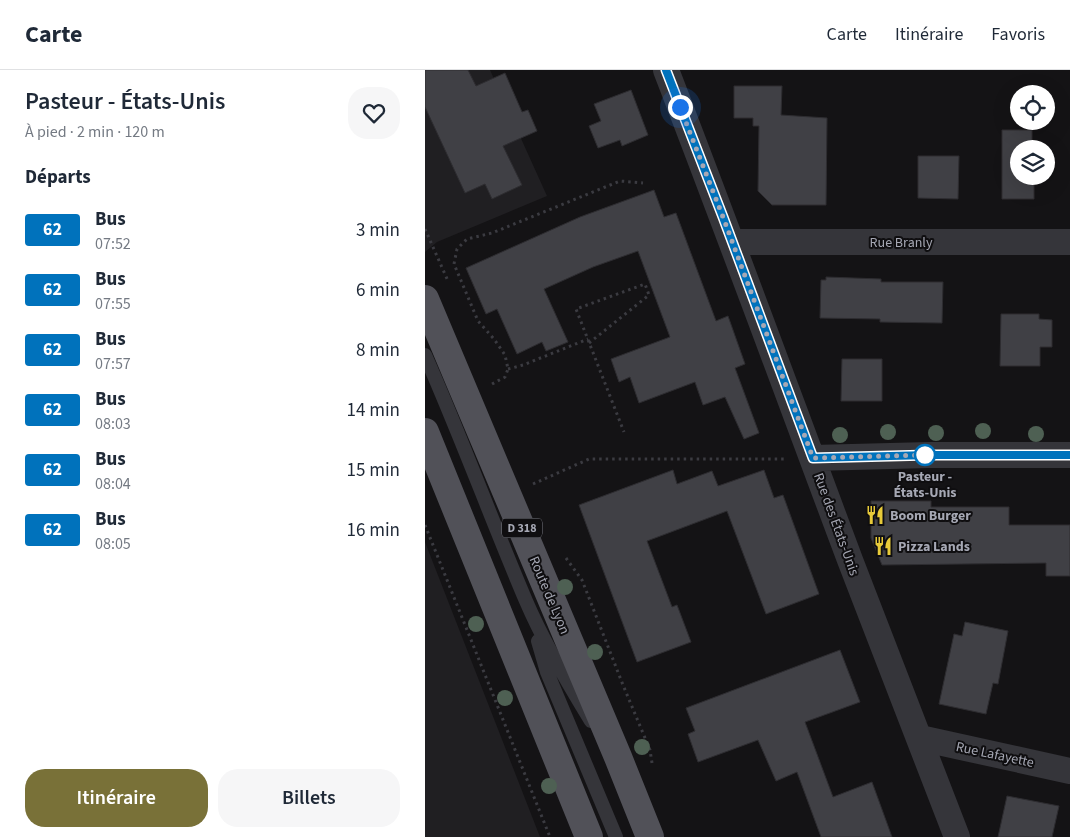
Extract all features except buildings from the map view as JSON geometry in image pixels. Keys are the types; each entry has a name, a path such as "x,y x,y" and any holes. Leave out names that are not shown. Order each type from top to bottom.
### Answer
{"main road":[{"name":"Route de Lyon","path":"425,299 650,837"},
{"path":"425,432 589,837"}],"street":[{"name":"Rue des États-Unis","path":"666,70 733,242 855,573 957,837"},
{"name":"Rue Branly","path":"733,242 1070,242"},
{"path":"813,458 929,455 1070,455"},
{"name":"Rue Lafayette","path":"920,738 1070,771"}],"lane":[{"path":"425,355 451,413 526,602 559,669 592,724 618,757"},
{"path":"526,602 547,672 616,837"}],"path":[{"path":"492,384 505,377 508,369 505,355 478,321 454,264 457,249 467,239 491,232 620,181 643,183"},
{"path":"508,369 588,341 649,295 645,284 576,309 588,341 623,432"},
{"path":"533,484 589,460 813,458"},
{"path":"425,525 550,837"}],"shaded area":[{"path":"425,70 490,70 547,196 437,242 425,252"},
{"path":"425,542 540,837 425,837"}],"bus line":[{"name":"62","path":"666,70 813,458 929,455 1070,455"}],"place":[{"name":"Pasteur - États-Unis","path":"925,455"},
{"name":"Boom Burger","path":"875,515"},
{"name":"Pizza Lands","path":"883,546"}],"route":[{"path":"680,107 813,458 929,455 925,455"}]}
